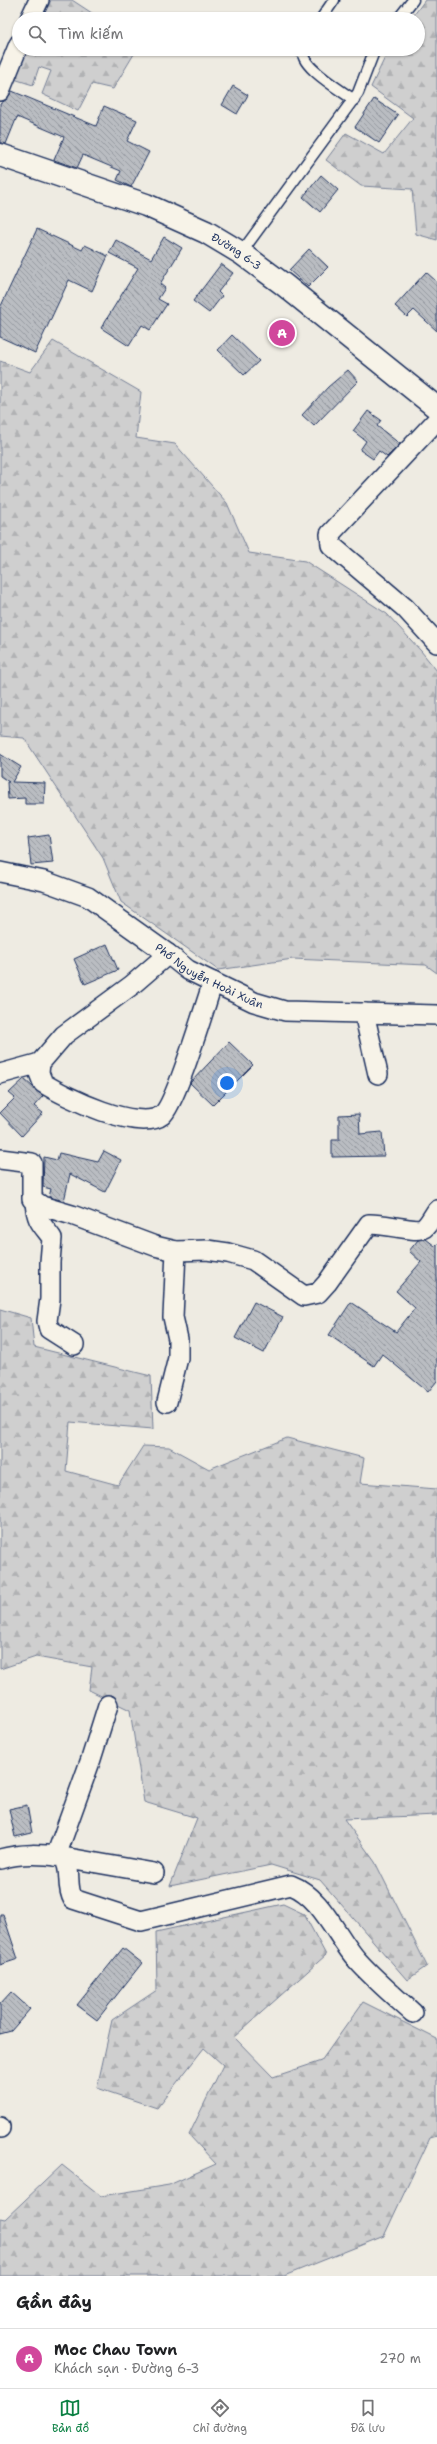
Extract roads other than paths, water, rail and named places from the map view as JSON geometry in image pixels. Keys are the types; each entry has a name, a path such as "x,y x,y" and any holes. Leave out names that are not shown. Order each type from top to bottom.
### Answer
{"street":[{"path":"33,12 39,0"},
{"path":"0,91 14,56"},
{"name":"Đường 6-3","path":"0,155 146,205 206,232 241,253 437,408"},
{"path":"437,420 338,523 330,534 331,545 405,608 437,643"},
{"name":"Phố Nguyễn Hoài Xuân","path":"0,872 44,881 88,897 188,970 254,1002 285,1011 437,1015"},
{"path":"0,1074 40,1063 64,1035 132,985 168,954"},
{"path":"40,1063 39,1073 43,1083 78,1102 138,1120 153,1119 162,1115 167,1109 179,1084 213,982"},
{"path":"364,1013 378,1074"},
{"path":"0,1159 32,1163 31,1192 35,1203 37,1218 40,1225 52,1238 50,1262 50,1299 47,1321 48,1329 74,1345"},
{"path":"35,1203 149,1244 176,1251 207,1250 245,1257 253,1260 304,1296 312,1296 318,1293 327,1283 369,1224 391,1224 417,1230 424,1228 437,1210"},
{"path":"168,1402 178,1358 178,1339 173,1317 176,1251"},
{"path":"108,1705 101,1724 64,1856 69,1865 69,1892 73,1899 134,1919 153,1920 202,1905 291,1885 304,1890 357,1960 413,2013"},
{"path":"0,1859 18,1854 64,1856 154,1873"}],"lane":[{"path":"326,12 334,0"},
{"path":"404,12 413,0"},
{"path":"303,56 307,65 354,100"},
{"path":"241,253 354,100 372,56"}],"place":[{"name":"Moc Chau Town","path":"282,333"}]}
